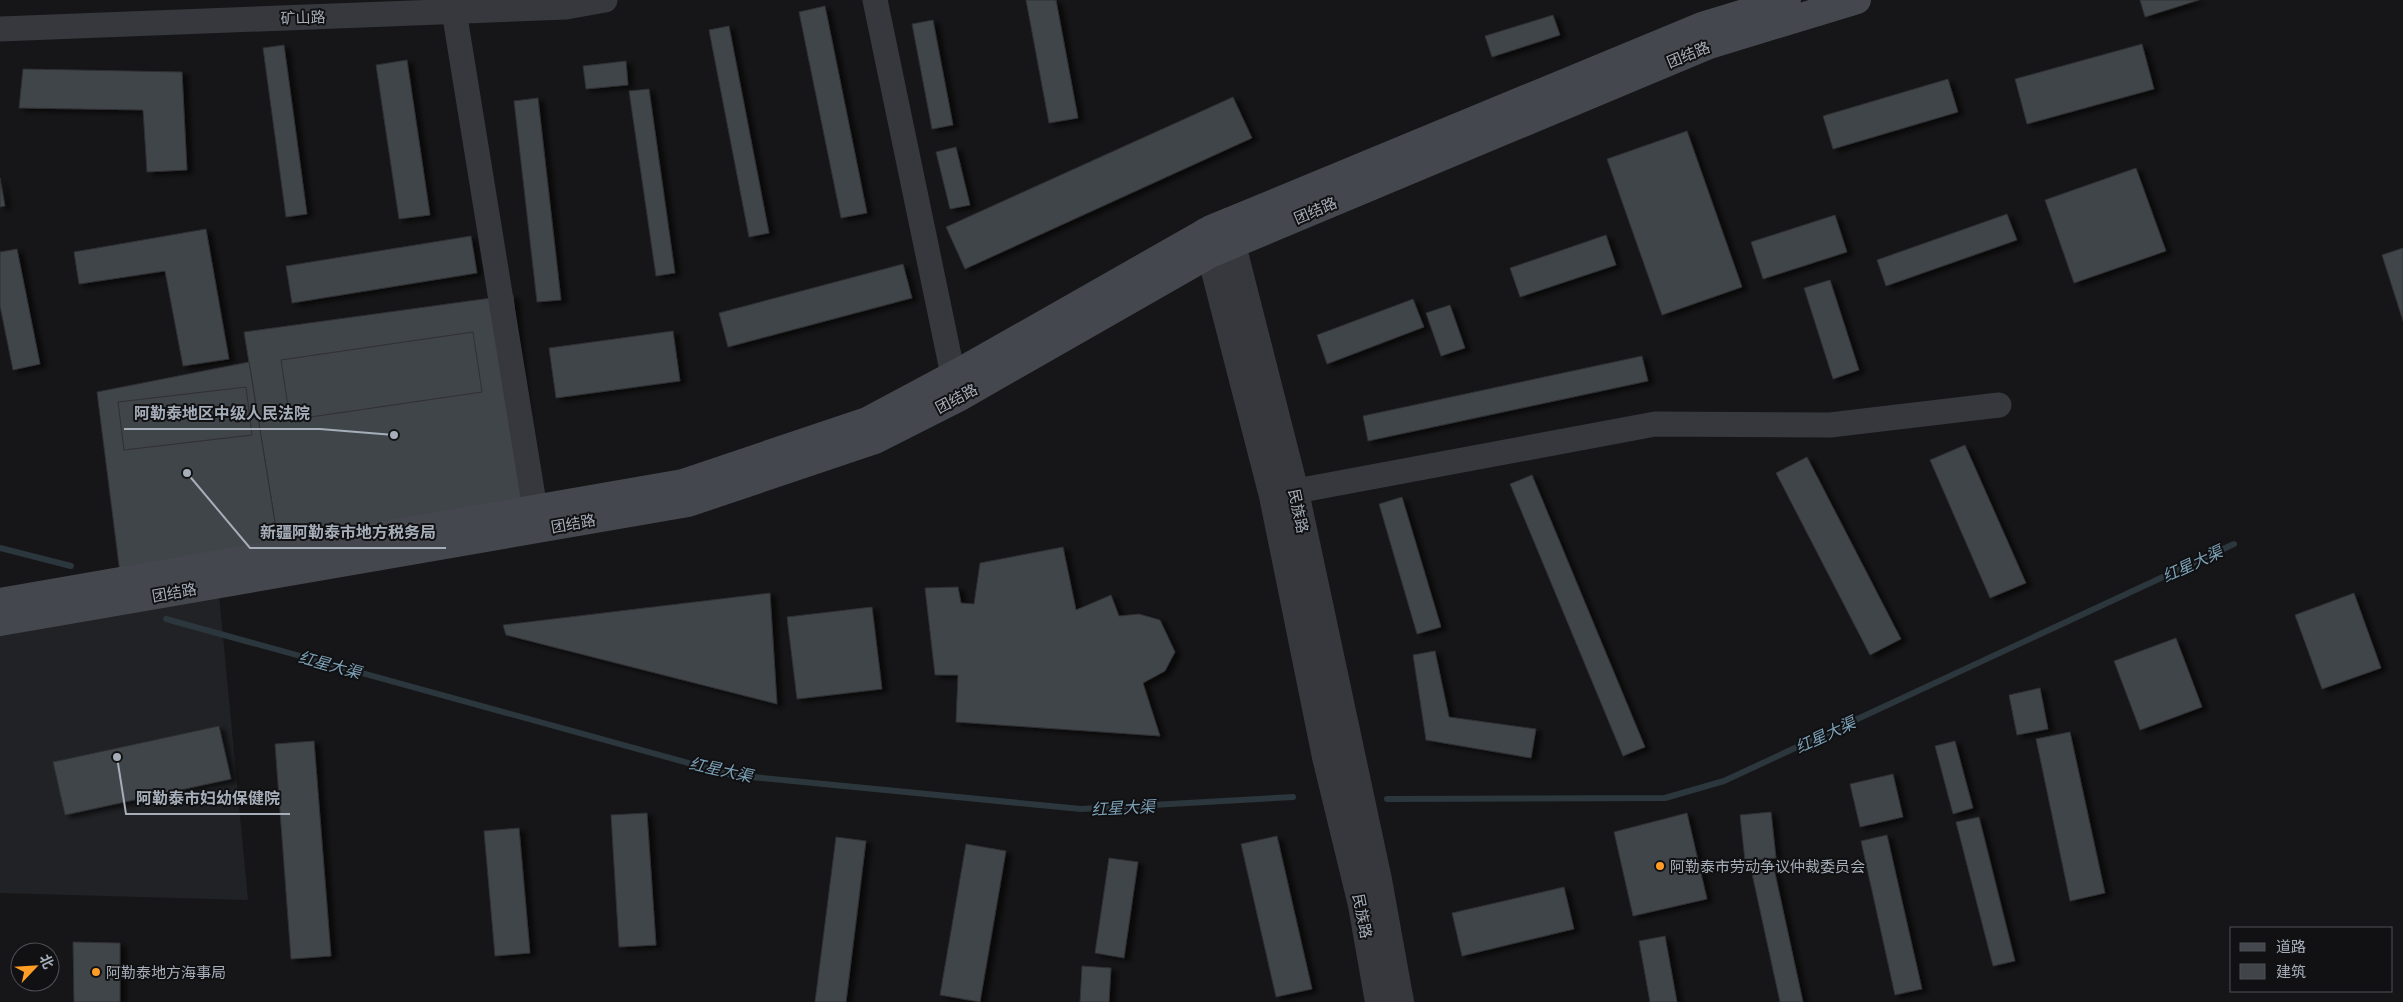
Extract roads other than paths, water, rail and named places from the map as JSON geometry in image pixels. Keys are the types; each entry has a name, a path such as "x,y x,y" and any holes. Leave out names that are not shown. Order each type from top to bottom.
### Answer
{"main road":[{"name":"团结路","path":"0,602 41,594 128,600 688,503 875,440 955,387 1219,238 1702,26 1787,0"},
{"name":"团结路","path":"1219,238 1709,45 1857,0"},
{"name":"团结路","path":"0,622 84,597 535,508 683,483 867,421 955,387"}],"street":[{"name":"矿山路","path":"0,29 566,7 605,0"},
{"path":"874,0 955,387"},
{"path":"454,11 535,508"},
{"name":"民族路","path":"1219,238 1284,494 1355,830 1400,1002"},
{"path":"1284,494 1655,424 1830,425 1999,405"},
{"name":"民族路","path":"1355,830 1362,905 1379,1002"}],"waterway":[{"name":"红星大渠","path":"1387,799 1665,798 1724,781 2234,544"},
{"name":"红星大渠","path":"0,548 71,566"},
{"name":"红星大渠","path":"166,619 732,775 1081,809 1293,797"}],"place":[{"name":"阿勒泰地区中级人民法院","path":"394,435"},
{"name":"新疆阿勒泰市地方税务局","path":"187,473"},
{"name":"阿勒泰市妇幼保健院","path":"117,757"},
{"name":"阿勒泰市劳动争议仲裁委员会","path":"1660,866"},
{"name":"阿勒泰地方海事局","path":"96,972"}]}
